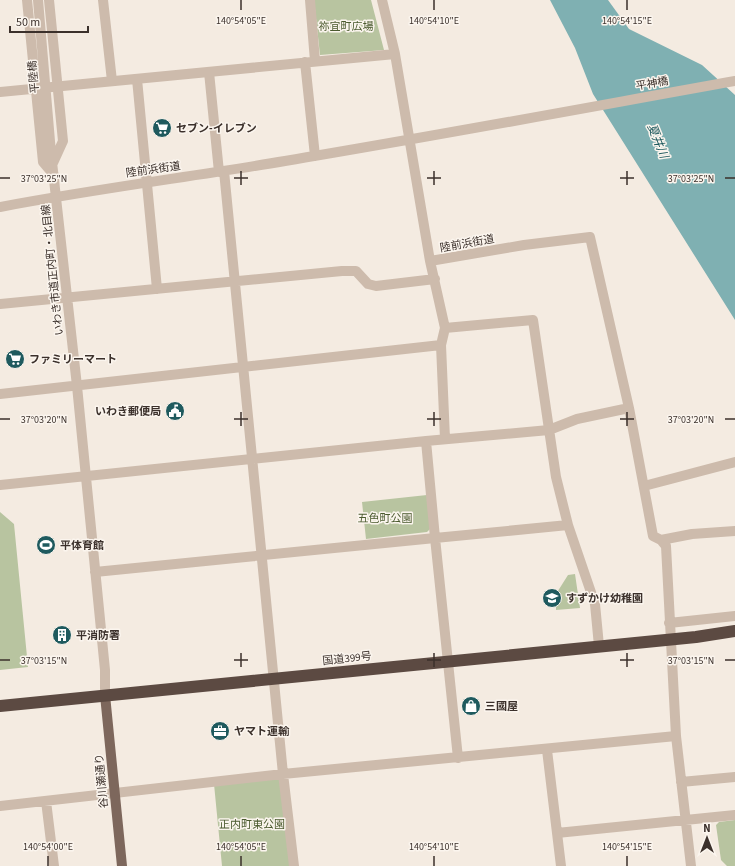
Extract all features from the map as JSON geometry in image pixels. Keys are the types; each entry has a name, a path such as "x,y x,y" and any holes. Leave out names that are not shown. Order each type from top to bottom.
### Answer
{"highway":[{"name":"国道399号","path":"0,706 105,694 274,679 696,637 735,631"}],"main road":[{"name":"谷川瀬通り","path":"105,694 122,866"}],"street":[{"path":"27,0 43,162 54,175"},
{"name":"平陸橋","path":"38,0 52,158"},
{"path":"49,0 63,141 52,158"},
{"path":"103,0 112,81"},
{"path":"310,0 310,62 315,156"},
{"path":"382,0 395,54 410,140"},
{"path":"0,92 395,54"},
{"path":"210,72 234,282 283,774 294,866"},
{"path":"137,79 157,289"},
{"name":"平神橋","path":"410,140 735,81"},
{"name":"陸前浜街道","path":"0,207 56,196 410,140 430,262 524,245 590,237 629,408 653,536 661,540"},
{"name":"いわき市道正内町・北目線","path":"52,158 86,476 105,670 105,694"},
{"path":"430,262 445,328 441,345 444,439"},
{"path":"0,304 342,271 356,271 368,284 376,286 435,279"},
{"path":"445,328 533,320 556,476 568,525 595,604 599,646"},
{"path":"0,394 441,345"},
{"path":"0,485 444,439 550,430 577,419 629,408"},
{"path":"426,441 458,758"},
{"path":"644,486 735,462"},
{"path":"95,572 568,525"},
{"path":"691,866 676,736 666,546 661,540 692,534 735,531"},
{"path":"669,623 735,616"},
{"path":"0,806 283,774 547,750 676,736"},
{"path":"547,750 560,866"},
{"path":"681,782 735,777"},
{"path":"46,800 54,866"},
{"path":"557,833 735,815"}],"green space":[{"name":"祢宜町広場","path":"314,0 371,0 384,50 320,55"},
{"name":"五色町公園","path":"427,495 431,528 427,532 366,539 362,502"},
{"path":"0,512 14,524 28,667 0,670"},
{"path":"575,574 580,608 556,610 556,594 568,575"},
{"name":"正内町東公園","path":"282,776 292,866 222,866 214,784"},
{"path":"735,820 735,866 727,866 721,860 716,825 719,822"}],"water":[{"name":"夏井川","path":"550,0 608,0 629,29 702,65 735,95 735,320 593,94 575,48"}],"place":[{"name":"セブン-イレブン","path":"162,128"},
{"name":"ファミリーマート","path":"15,359"},
{"name":"いわき郵便局","path":"175,411"},
{"name":"平体育館","path":"46,545"},
{"name":"すずかけ幼稚園","path":"552,598"},
{"name":"平消防署","path":"62,635"},
{"name":"三國屋","path":"471,706"},
{"name":"ヤマト運輸","path":"220,731"}]}
